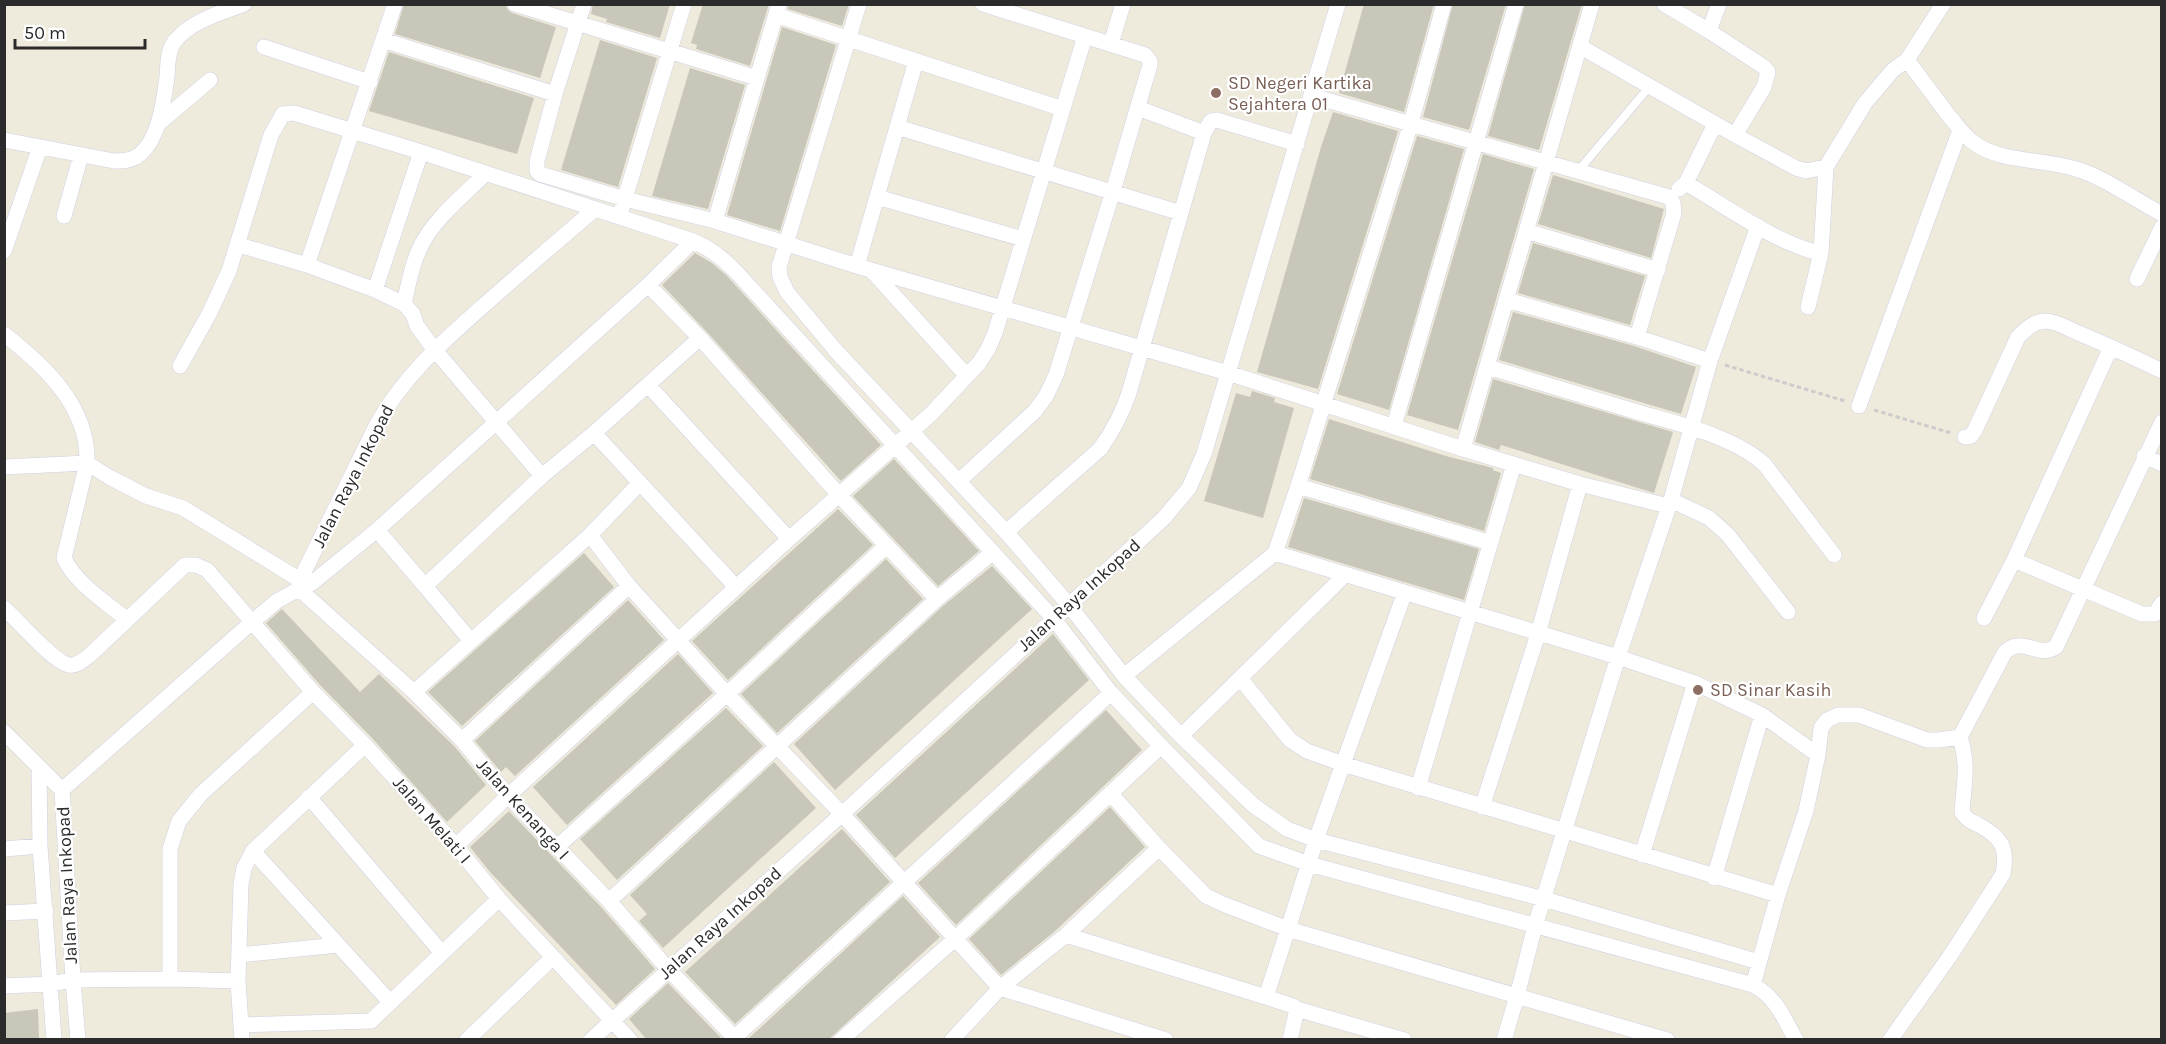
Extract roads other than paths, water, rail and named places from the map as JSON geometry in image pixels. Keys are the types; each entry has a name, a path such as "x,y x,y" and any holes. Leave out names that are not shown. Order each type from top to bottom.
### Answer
{"street":[{"path":"4,140 114,161 137,156 147,147 158,124 173,43 193,26 244,4"},
{"path":"307,265 395,4"},
{"path":"515,4 758,78"},
{"path":"584,4 555,94 537,161 537,171 543,175 625,199 715,221 864,268 1228,373 1463,449 1580,484 1670,503 1709,518 1728,535 1788,612"},
{"path":"619,216 684,4"},
{"path":"860,4 779,267 780,277 787,292 837,352 1006,532 1069,605 1124,676 1181,736 1253,805 1287,829 1316,840 1544,899 1759,962"},
{"path":"958,481 1035,411 1046,396 1056,375 1149,72 1150,61 1145,56 1111,44 983,4"},
{"path":"1111,44 1123,4"},
{"name":"Jalan Raya Inkopad","path":"591,1040 842,814 1164,518 1189,488 1204,454 1338,4"},
{"path":"1124,676 1275,553 1298,486 1410,123 1444,4"},
{"path":"1394,426 1516,4"},
{"path":"1463,449 1592,4"},
{"path":"1665,4 1764,67 1768,72 1764,87 1735,135"},
{"path":"1709,31 1719,4"},
{"path":"1808,307 1821,253 1826,167 1865,103 1893,70 1907,60 1942,4"},
{"path":"715,221 778,10 848,39 1063,109"},
{"path":"456,846 736,587 931,414 979,363 988,349 1085,36"},
{"path":"383,40 555,94"},
{"path":"264,47 369,82"},
{"path":"1581,47 1796,168 1806,171 1826,167"},
{"path":"1907,60 1960,130 1972,142 1996,154 2055,163 2097,176 2162,214"},
{"path":"864,268 877,197 916,61"},
{"path":"158,124 210,80"},
{"path":"1312,96 1670,197 1674,213 1637,337"},
{"path":"1138,108 1204,133"},
{"path":"180,366 220,292 239,245 272,135 283,114 294,113 421,152 706,246 722,258 896,444 1053,618 1112,693 1259,846 1309,864 1753,985 1767,993 1778,1007 1796,1040"},
{"path":"1006,532 1100,449 1122,414 1204,133 1211,121 1217,120 1298,144"},
{"path":"1670,197 1686,183 1715,124"},
{"path":"897,127 1181,213"},
{"path":"1859,406 1960,130"},
{"path":"4,251 40,147"},
{"path":"375,290 421,152"},
{"path":"64,216 81,155"},
{"path":"404,304 415,259 424,240 448,211 486,173"},
{"path":"1686,183 1800,248 1821,253"},
{"path":"877,197 1023,238"},
{"name":"Jalan Raya Inkopad","path":"62,790 252,622 300,584 384,410 408,377 434,349 595,208"},
{"path":"1504,1040 1535,926 1618,657 1670,503 1710,361 1758,226"},
{"path":"2137,279 2162,227"},
{"path":"1526,231 1658,270"},
{"name":"Jalan Raya Inkopad","path":"300,584 312,583 377,530 648,285 693,241"},
{"path":"239,245 307,265 375,290 404,304 434,349 542,476"},
{"path":"864,268 967,375"},
{"path":"648,285 700,338 839,495 937,599"},
{"path":"1507,300 1637,337 1710,361"},
{"path":"1965,437 1971,436 1976,430 2018,337 2028,327 2038,322 2048,321 2111,346 2162,371"},
{"path":"4,334 42,366 64,393 82,424 87,463 64,558 84,584 126,620"},
{"path":"425,586 542,476 594,433 700,338"},
{"path":"1983,618 2014,560 2111,346"},
{"path":"1488,367 1691,428 1740,447 1756,456 1776,477 1834,555"},
{"path":"648,385 789,539"},
{"path":"1890,1040 1950,956 2003,874 2006,859 2002,846 1994,833 1967,819 1962,812 1967,771 1960,737 2005,652 2015,645 2042,650 2053,649 2162,422"},
{"path":"594,433 736,587"},
{"path":"2144,456 2162,464"},
{"path":"4,467 87,463 146,496 183,508 300,584"},
{"path":"1418,788 1514,464"},
{"path":"414,692 590,535 639,484"},
{"path":"1482,807 1538,634 1580,484"},
{"path":"1298,486 1491,543"},
{"path":"377,530 471,641"},
{"path":"590,535 630,586 678,640 904,881 1000,988 1166,1040"},
{"path":"557,847 727,694 886,546"},
{"path":"609,901 937,599 993,552"},
{"path":"1275,553 1695,682 1761,715 1818,755"},
{"path":"2014,560 2142,614 2154,614 2162,603"},
{"path":"4,608 56,659 70,666 90,656 185,565 190,564 207,570 252,622"},
{"path":"1181,736 1345,575"},
{"name":"Jalan Kenanga I","path":"300,584 462,740 508,796 609,901 669,970 736,1038"},
{"path":"462,740 630,586"},
{"path":"1266,997 1316,840 1405,592"},
{"name":"Jalan Melati I","path":"252,622 313,692 365,745 456,846 500,899 630,1040"},
{"path":"1240,678 1290,740 1307,751 1418,788 1714,878 1778,895"},
{"path":"1642,855 1695,682"},
{"path":"170,979 170,849 178,821 201,794 313,692"},
{"path":"736,1038 904,881 1112,693"},
{"path":"1714,878 1761,715"},
{"path":"1753,985 1778,895 1806,812 1821,728 1827,720 1838,715 1859,715 1927,740 1960,737"},
{"name":"Jalan Raya Inkopad","path":"4,732 62,790 78,1040"},
{"path":"365,745 249,856 242,875 238,981 242,1032 371,1021 500,899"},
{"path":"841,1040 955,939 1161,746"},
{"name":"Jalan Raya Inkopad","path":"39,766 40,846 54,1040"},
{"path":"1111,794 1206,896 1223,904 1288,929 1667,1040"},
{"path":"309,797 442,953"},
{"path":"4,849 40,846"},
{"path":"952,1040 1000,988 1066,935 1159,848"},
{"path":"253,851 390,1002"},
{"name":"Jalan Raya Inkopad","path":"4,913 46,911"},
{"path":"1066,935 1266,997 1297,1009 1404,1040"},
{"path":"239,955 338,945"},
{"path":"467,1040 553,957"},
{"name":"Jalan Raya Inkopad","path":"4,987 73,980 238,981"},
{"path":"1290,1040 1297,1009"}],"lane":[{"path":"1578,171 1650,86"}],"place":[{"name":"SD Negeri Kartika Sejahtera 01","path":"1216,93"},
{"name":"SD Sinar Kasih","path":"1698,690"}]}
